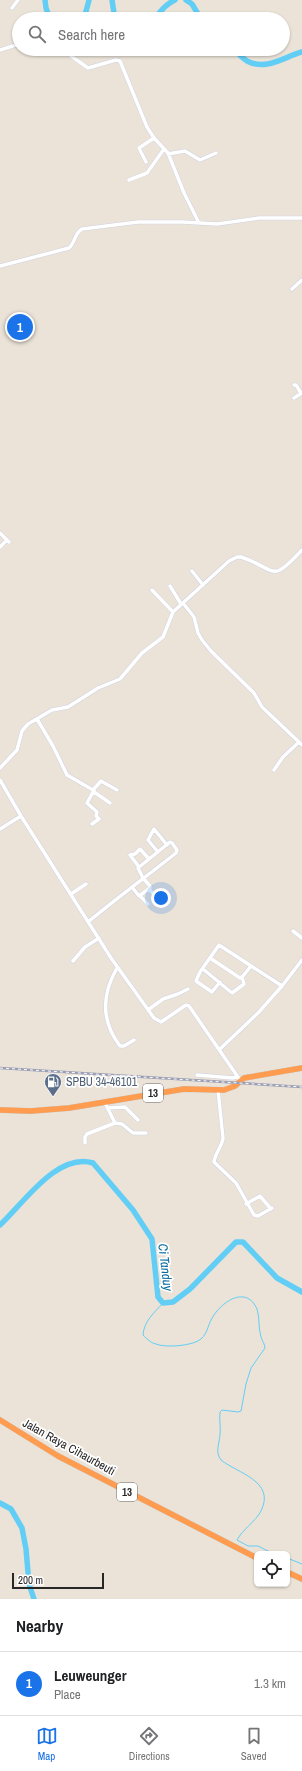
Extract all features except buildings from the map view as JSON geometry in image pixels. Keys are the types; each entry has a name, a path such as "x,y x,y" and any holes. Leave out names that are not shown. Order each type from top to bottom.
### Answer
{"highway":[{"name":"13","path":"0,1110 31,1111 106,1105 170,1090 229,1089 235,1086 239,1078 302,1068"},
{"name":"Jalan Raya Cihaurbeuti","path":"0,1420 58,1456 254,1556"},
{"path":"290,1573 302,1579"}],"street":[{"path":"12,8 18,0"},
{"path":"0,50 12,46"},
{"path":"71,56 88,68 116,60 120,61 147,127 154,138 167,151 184,193 199,223"},
{"path":"146,162 140,148 154,138"},
{"path":"129,180 147,173 167,151 185,151 200,160 216,153"},
{"path":"0,266 69,248 72,245 76,233 82,229 138,222 217,224 259,218 302,218"},
{"path":"292,289 302,280"},
{"path":"294,385 296,385 302,393 294,398"},
{"path":"0,533 8,541 0,547"},
{"path":"0,768 17,750 20,736 24,727 52,710 68,708 98,688 120,679 142,653 163,637 173,612 223,565 237,557 246,558 267,570 278,572 284,569 302,550"},
{"path":"192,571 203,584"},
{"path":"170,586 182,604 194,617 198,633 211,651 254,693 262,707 300,743 283,757 274,770"},
{"path":"152,590 173,612"},
{"path":"37,719 67,774 110,803"},
{"path":"0,780 88,922 118,968 154,1018 161,1022 184,1006 189,1006 239,1078"},
{"path":"92,824 99,819 96,816 97,812 87,803 101,781 118,790"},
{"path":"0,829 21,816"},
{"path":"158,852 148,840 154,829 167,845"},
{"path":"88,922 176,853 177,850 172,843 167,845 139,867"},
{"path":"149,859 140,849 135,854 130,854 139,867 143,878 150,886 149,889 156,897"},
{"path":"71,894 86,884"},
{"path":"132,887 148,904"},
{"path":"140,896 149,889"},
{"path":"292,931 302,938"},
{"path":"73,961 85,948 99,938"},
{"path":"220,982 212,992 196,981 220,945 282,986"},
{"path":"210,958 240,978 242,977"},
{"path":"220,1049 258,1013 282,986 302,960"},
{"path":"242,977 251,966"},
{"path":"118,968 108,986 106,1016 110,1028 120,1046 124,1046 134,1040"},
{"path":"203,969 234,993 244,984 242,977"},
{"path":"148,1010 162,999 188,989"},
{"path":"197,1075 239,1078"},
{"path":"218,1090 223,1138 214,1158 214,1162 236,1183 246,1204 255,1216 271,1208 260,1196 246,1204"},
{"path":"106,1105 125,1107 138,1120"},
{"path":"106,1105 115,1123"},
{"path":"85,1143 84,1137 87,1134 115,1123 122,1124 133,1133 146,1133"}],"waterway":[{"path":"45,0 47,12"},
{"path":"86,12 89,0"},
{"path":"112,0 114,12"},
{"path":"160,12 175,0"},
{"path":"186,0 192,4 197,12"},
{"path":"241,56 247,61 261,65 275,62 302,52"},
{"name":"Ci Tanduy","path":"0,1225 30,1193 54,1172 67,1165 80,1162 93,1163 133,1210 152,1239 158,1297 163,1303 173,1302 190,1289 236,1242 243,1242 277,1278 302,1292"},
{"path":"163,1303 147,1321 143,1335 152,1343 166,1346 186,1345 201,1339 218,1309 229,1300 242,1297 247,1298 253,1302 257,1309 260,1334 265,1348 251,1368 246,1384 241,1411 222,1410 220,1412 218,1454 221,1460 253,1479 263,1492 264,1501 261,1511 256,1519 242,1532 237,1540 248,1546 258,1546 268,1551"},
{"path":"0,1503 11,1509 22,1528 26,1549 29,1584 34,1599"},
{"path":"290,1559 302,1564"}],"railway":[{"path":"0,1068 302,1087"}],"place":[{"name":"Leuweunger","path":"20,327"},
{"name":"SPBU 34-46101","path":"53,1097"}]}
